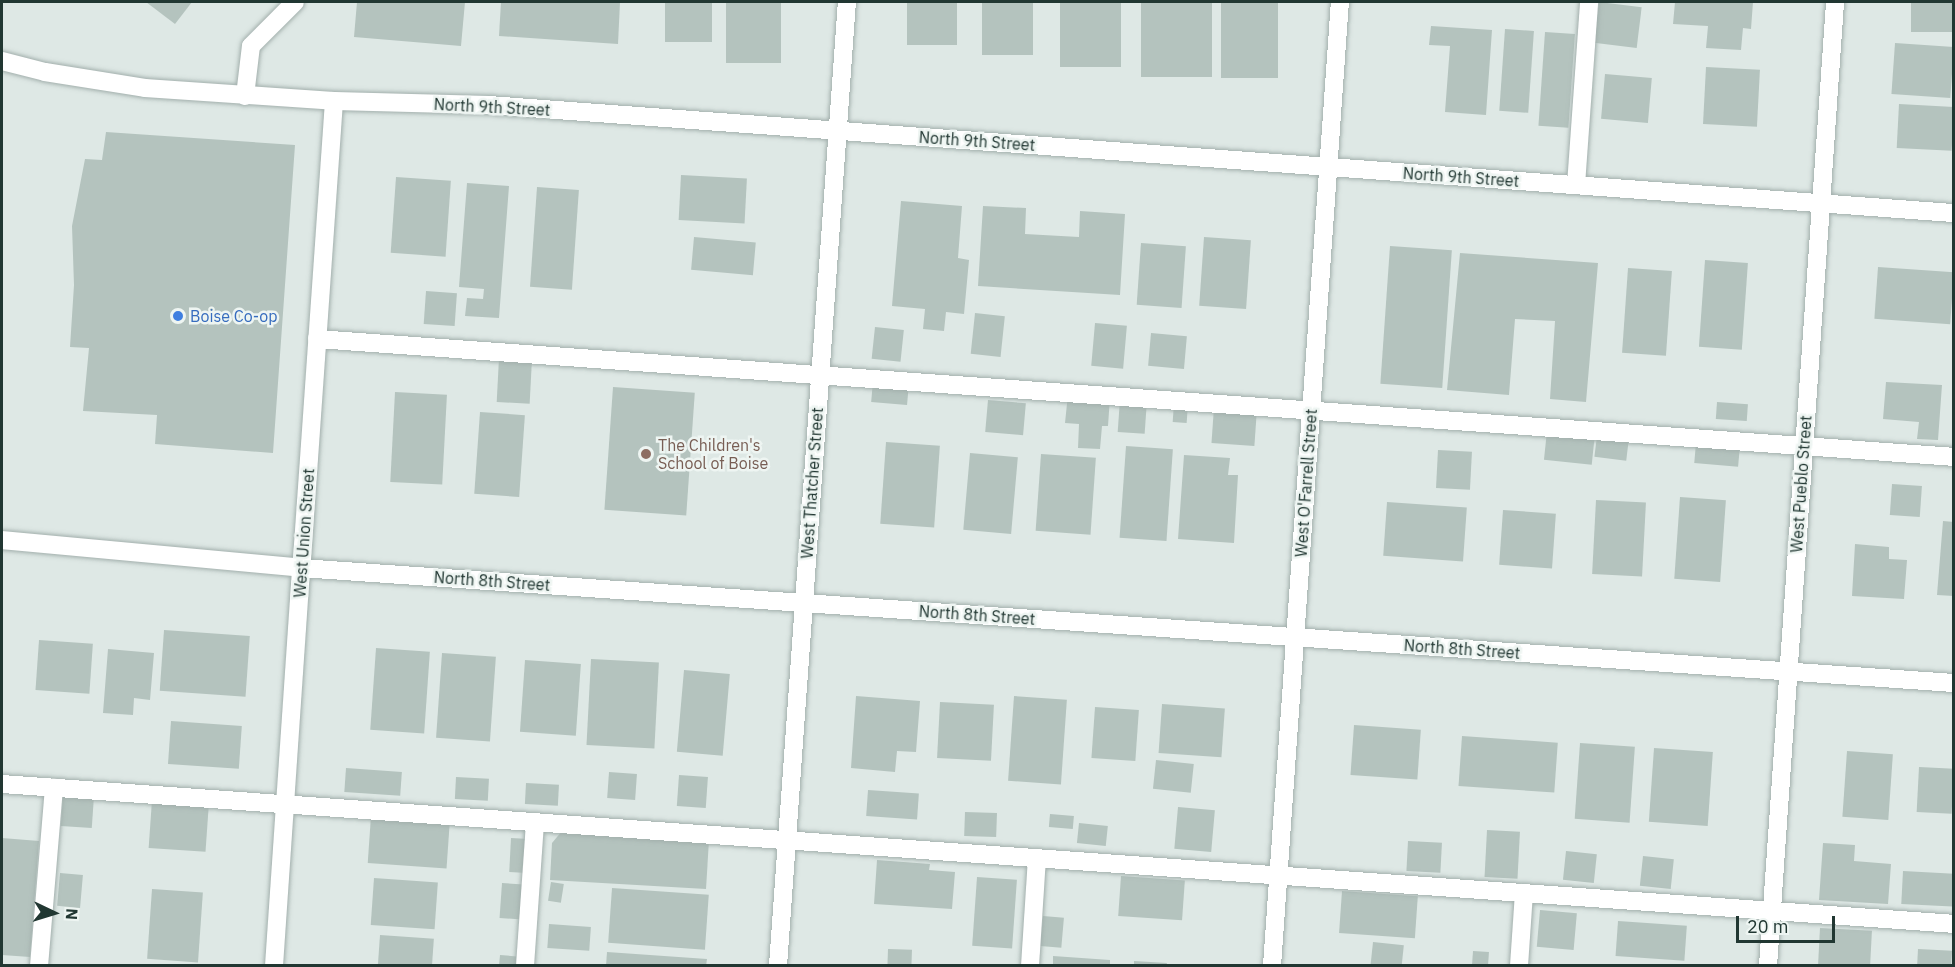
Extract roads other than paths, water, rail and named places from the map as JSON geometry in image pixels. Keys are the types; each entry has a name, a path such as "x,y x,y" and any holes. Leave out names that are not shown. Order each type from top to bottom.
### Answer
{"street":[{"path":"245,96 251,46 295,2"},
{"name":"West Thatcher Street","path":"778,966 847,2"},
{"name":"West O'Farrell Street","path":"1272,966 1340,2"},
{"path":"1576,185 1590,2"},
{"name":"West Pueblo Street","path":"1768,966 1835,2"},
{"name":"North 9th Street","path":"2,61 45,72 145,88 245,96 489,105 1953,213"},
{"name":"West Union Street","path":"274,966 334,101"},
{"path":"317,339 1953,457"},
{"name":"North 8th Street","path":"2,540 301,568 1953,683"},
{"path":"2,784 1953,924"},
{"path":"39,966 54,788"},
{"path":"525,966 535,822"},
{"path":"1030,966 1037,858"},
{"path":"1519,966 1524,893"}],"place":[{"name":"Boise Co-op","path":"178,316"},
{"name":"The Children's School of Boise","path":"646,454"}]}
